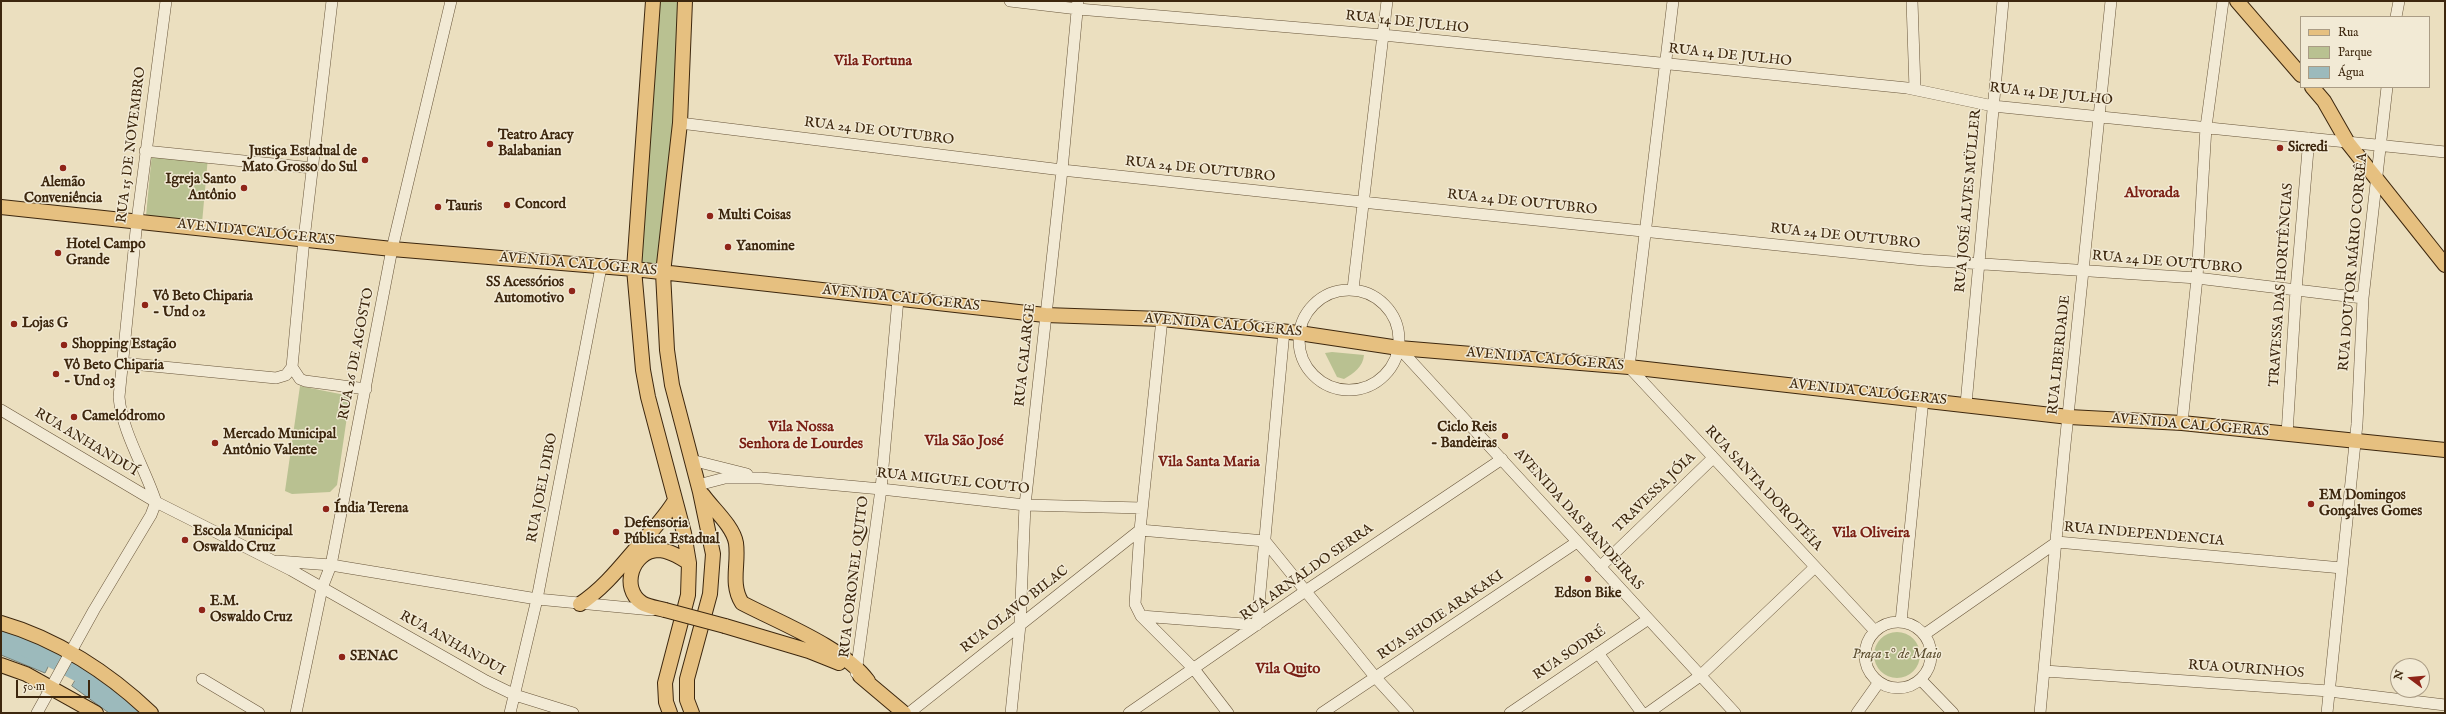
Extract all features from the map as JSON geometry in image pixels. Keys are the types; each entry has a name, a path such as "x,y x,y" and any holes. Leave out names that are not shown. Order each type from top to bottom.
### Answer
{"main road":[{"path":"653,1 634,269 643,370 674,502 684,533 689,563 688,595 665,684 666,702 670,713"},
{"path":"685,1 680,123 663,272 667,350 672,385 699,488 713,554 710,594 687,679 687,700 692,713"},
{"path":"2237,1 2300,73"},
{"path":"2313,88 2324,101 2348,143 2375,179 2445,265"},
{"name":"AVENIDA CALÓGERAS","path":"1,206 392,249 663,272 1045,315 1162,318 1284,331 1399,348 1629,367 1923,399 2069,417 2182,423 2445,450"},
{"path":"699,488 731,530 736,543 736,594 742,603 836,652 904,713"},
{"path":"580,604 598,592 615,575 664,518 674,502"},
{"path":"689,563 673,554 658,550 648,552 638,558 633,566 631,586 635,595 642,604 725,626 809,651 838,662 860,674"},
{"path":"1,623 107,676 151,713"},
{"path":"1,665 54,684 96,713"}],"street":[{"name":"RUA 15 DE NOVEMBRO","path":"156,502 145,470 120,415 119,397 145,151 166,1"},
{"path":"122,363 276,378 286,375 292,367 304,239 332,1"},
{"name":"RUA 26 DE AGOSTO","path":"296,713 322,588 331,565 392,249 451,1"},
{"name":"RUA 14 DE JULHO","path":"1010,1 1078,5 1915,89 1993,106 2445,152"},
{"path":"1353,289 1362,202 1387,1"},
{"path":"1629,367 1666,64 1672,1"},
{"path":"1912,1 1915,89"},
{"name":"RUA JOSÉ ALVES MÜLLER","path":"1966,404 2003,1"},
{"name":"RUA LIBERDADE","path":"2040,713 2098,116 2111,1"},
{"path":"2182,423 2197,278 2206,127 2223,1"},
{"path":"2396,16 2399,1"},
{"name":"RUA CALARGE","path":"1011,713 1020,624 1025,505 1062,170 1078,5"},
{"name":"RUA DOUTOR MÁRIO CORRÊA","path":"2327,713 2356,441 2363,298 2375,179 2387,88"},
{"name":"RUA 24 DE OUTUBRO","path":"680,123 1062,170 1362,202 1978,264 2197,278 2363,298"},
{"name":"TRAVESSA DAS HORTÊNCIAS","path":"2287,434 2296,290 2309,138"},
{"path":"145,151 211,156 313,168"},
{"name":"RUA JOEL DIBO","path":"510,713 537,599 601,267"},
{"path":"1353,289 1369,293 1383,302 1393,316 1399,331 1399,348 1394,363 1385,376 1372,385 1357,390 1341,390 1326,385 1314,376 1304,363 1299,348 1299,333 1304,318 1318,301 1338,290 1353,289"},
{"name":"RUA CORONEL QUITO","path":"860,674 881,489 898,299"},
{"path":"1162,318 1142,508 1134,596 1135,604 1141,616 1194,669 1228,713"},
{"path":"1141,616 1258,625 1284,331"},
{"name":"AVENIDA DAS BANDEIRAS","path":"1399,348 1502,458 1648,620 1736,713"},
{"path":"292,367 300,379 366,389"},
{"name":"RUA SANTA DOROTÉIA","path":"1629,367 1875,631"},
{"path":"1901,622 1923,399"},
{"name":"RUA ANHANDUÍ","path":"1,410 156,502 270,561"},
{"name":"RUA ARNALDO SERRA","path":"1129,713 1502,458"},
{"name":"TRAVESSA JÓIA","path":"1600,567 1713,458"},
{"name":"RUA MIGUEL COUTO","path":"691,460 761,478"},
{"name":"RUA MIGUEL COUTO","path":"699,488 725,478 761,478 881,489 1025,505 1142,508"},
{"path":"37,713 151,515 156,502"},
{"path":"1140,530 1265,541 1304,592 1376,678 1408,713"},
{"name":"RUA OLAVO BILAC","path":"909,713 1140,530"},
{"name":"RUA SHOIE ARAKAKI","path":"1322,713 1577,542"},
{"name":"RUA INDEPENDENCIA","path":"1925,634 2056,542 2342,568"},
{"path":"270,561 331,565 537,599 580,604 665,610"},
{"name":"RUA ANHANDUI","path":"270,561 322,588 515,696 572,713"},
{"path":"1648,713 1700,676 1815,567"},
{"name":"RUA SODRÉ","path":"1510,713 1648,620"},
{"path":"1890,622 1901,622 1913,625 1925,634 1932,653 1927,672 1921,680 1913,685 1896,688 1879,682 1871,674 1866,664 1865,652 1868,641 1875,631 1890,622"},
{"path":"1598,653 1642,713"},
{"name":"RUA OURINHOS","path":"2044,671 2329,691 2445,706"},
{"path":"202,679 259,713"},
{"path":"1921,680 1953,713"},
{"path":"1857,713 1879,682"}],"green space":[{"path":"653,1 685,1 663,273 634,269"},
{"path":"152,153 208,157 202,223 146,216"},
{"path":"1332,352 1364,355 1360,366 1344,379 1337,377 1325,353"},
{"path":"300,386 350,396 337,485 330,492 292,494 285,491"},
{"name":"Praça 1º de Maio","path":"1897,632 1910,636 1916,642 1920,655 1916,668 1910,674 1897,678 1884,674 1878,668 1874,655 1878,642 1884,636"}],"water":[{"path":"1,631 55,653 45,673 1,655"},
{"path":"83,668 102,677 146,713 109,713 72,686"}],"waterway":[{"path":"1,638 49,657 79,673"}],"place":[{"name":"Teatro Aracy Balabanian","path":"490,144"},
{"name":"Sicredi","path":"2280,148"},
{"name":"Justiça Estadual de Mato Grosso do Sul","path":"365,160"},
{"name":"Alemão Conveniência","path":"63,168"},
{"name":"Igreja Santo Antônio","path":"244,188"},
{"name":"Concord","path":"507,205"},
{"name":"Tauris","path":"438,207"},
{"name":"Multi Coisas","path":"710,216"},
{"name":"Yanomine","path":"728,247"},
{"name":"Hotel Campo Grande","path":"58,253"},
{"name":"SS Acessórios Automotivo","path":"572,291"},
{"name":"Vô Beto Chiparia - Und 02","path":"145,305"},
{"name":"Lojas G","path":"14,324"},
{"name":"Shopping Estação","path":"64,345"},
{"name":"Vô Beto Chiparia - Und 03","path":"56,374"},
{"name":"Camelódromo","path":"74,417"},
{"name":"Ciclo Reis - Bandeiras","path":"1505,436"},
{"name":"Mercado Municipal Antônio Valente","path":"215,443"},
{"name":"EM Domingos Gonçalves Gomes","path":"2311,504"},
{"name":"Índia Terena","path":"326,509"},
{"name":"Defensoria Pública Estadual","path":"616,532"},
{"name":"Escola Municipal Oswaldo Cruz","path":"185,540"},
{"name":"Edson Bike","path":"1588,579"},
{"name":"E.M. Oswaldo Cruz","path":"202,610"},
{"name":"SENAC","path":"342,657"}],"district":[{"name":"Vila Fortuna","path":"873,62"},
{"name":"Alvorada","path":"2152,194"},
{"name":"Vila Nossa Senhora de Lourdes","path":"801,436"},
{"name":"Vila São José","path":"964,442"},
{"name":"Vila Santa Maria","path":"1209,463"},
{"name":"Vila Oliveira","path":"1871,534"},
{"name":"Vila Quito","path":"1288,670"}]}
